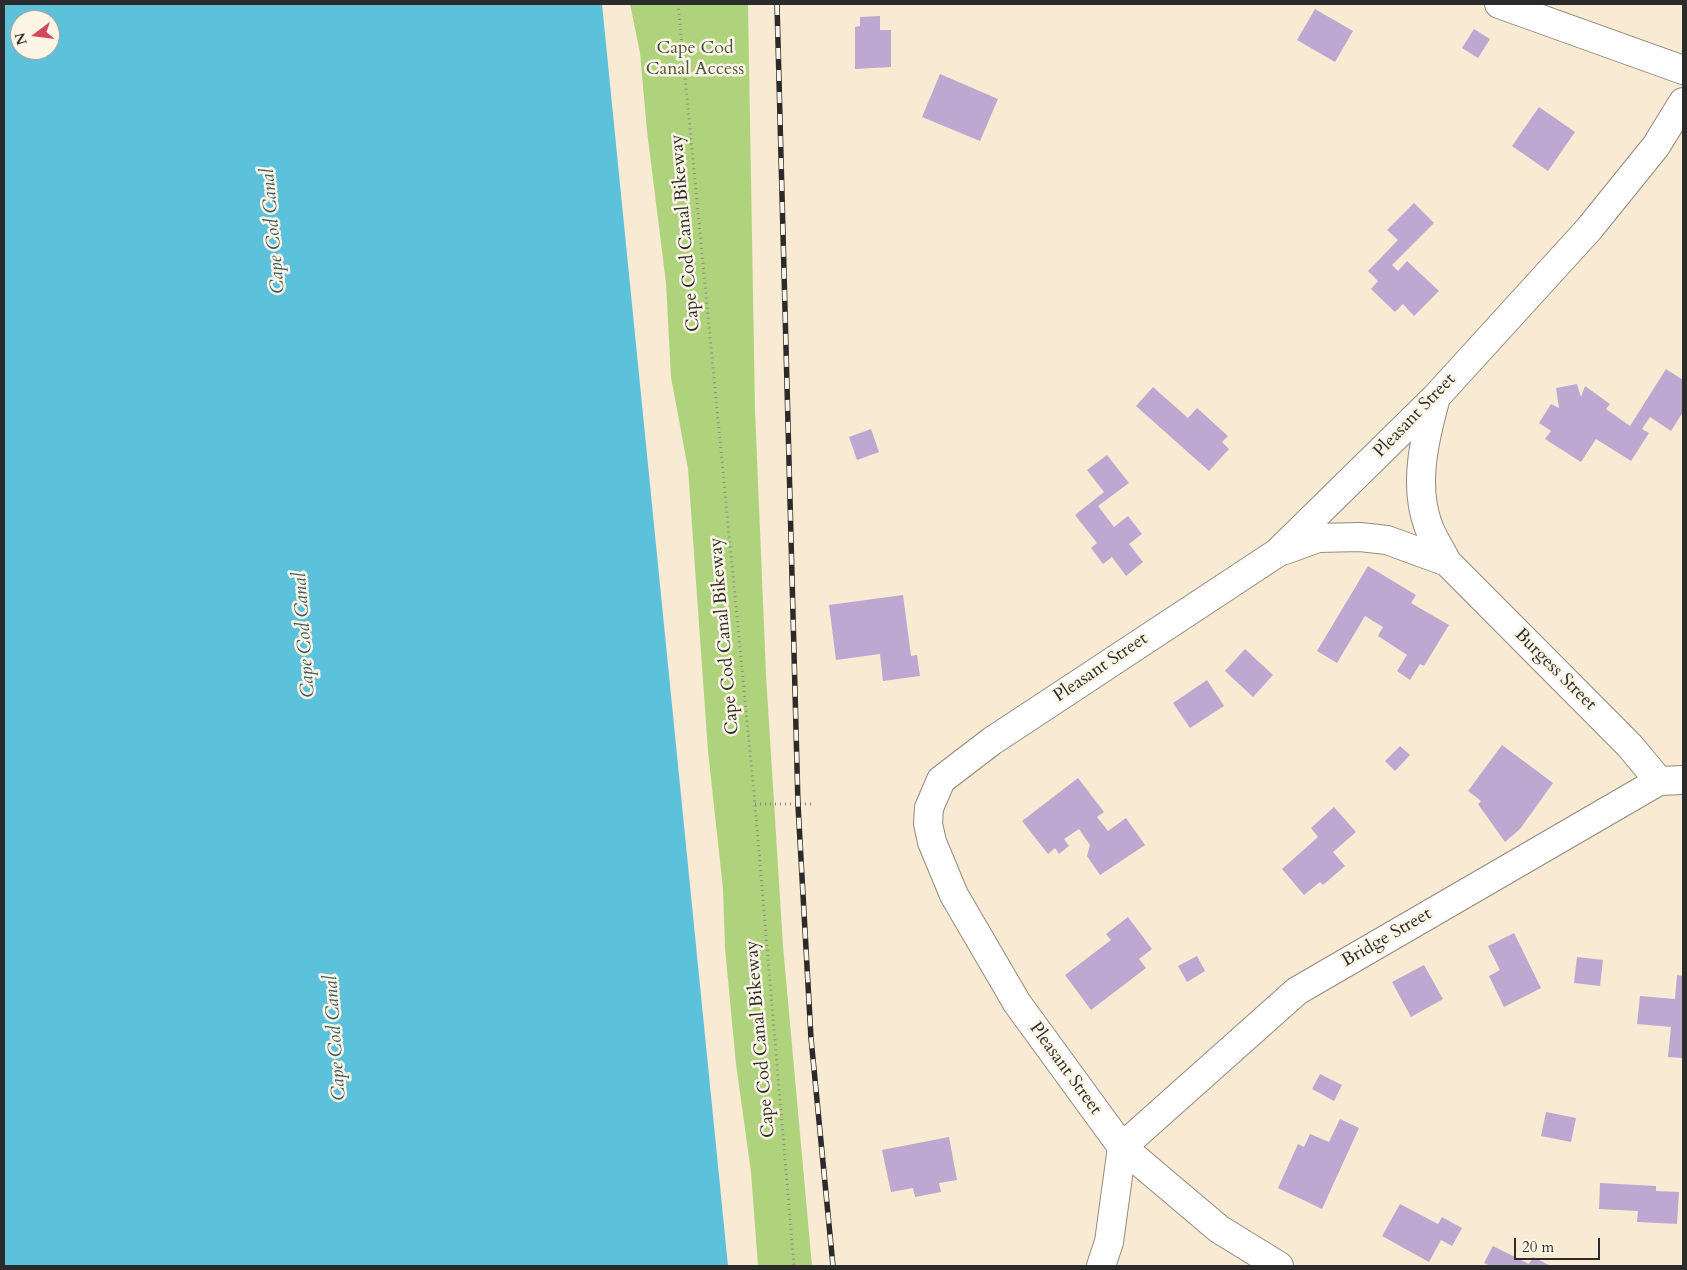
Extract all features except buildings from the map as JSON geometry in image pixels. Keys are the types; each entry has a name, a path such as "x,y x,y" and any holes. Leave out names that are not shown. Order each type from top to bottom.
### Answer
{"street":[{"path":"1498,4 1683,70"},
{"name":"Pleasant Street","path":"1279,1266 1220,1229 1122,1147 1017,1004 954,895 932,842 928,824 929,808 940,780 992,741 1277,553 1436,397 1589,229 1656,146 1683,102"},
{"name":"Burgess Street","path":"1436,397 1429,424 1421,486 1422,505 1428,526 1448,562 1630,746 1671,781"},
{"name":"Burgess Street","path":"1277,553 1318,538 1360,537 1387,540 1448,562"},
{"name":"Bridge Street","path":"1122,1147 1298,991 1671,781"},
{"path":"1101,1266 1109,1242 1122,1147"}],"path":[{"name":"Cape Cod Canal Bikeway","path":"678,4 755,804 794,1266"},
{"path":"755,804 815,804"}],"green space":[{"name":"Cape Cod Canal Access","path":"630,4 748,4 755,411 766,675 783,946 812,1266 758,1266 751,1172 736,1064 725,948 723,889 708,751 688,469 671,377 666,283 647,131 640,53"}],"water":[{"name":"Cape Cod Canal","path":"4,4 602,4 728,1266 4,1266"}],"railway":[{"path":"777,4 798,805 811,1038 833,1266"}]}
